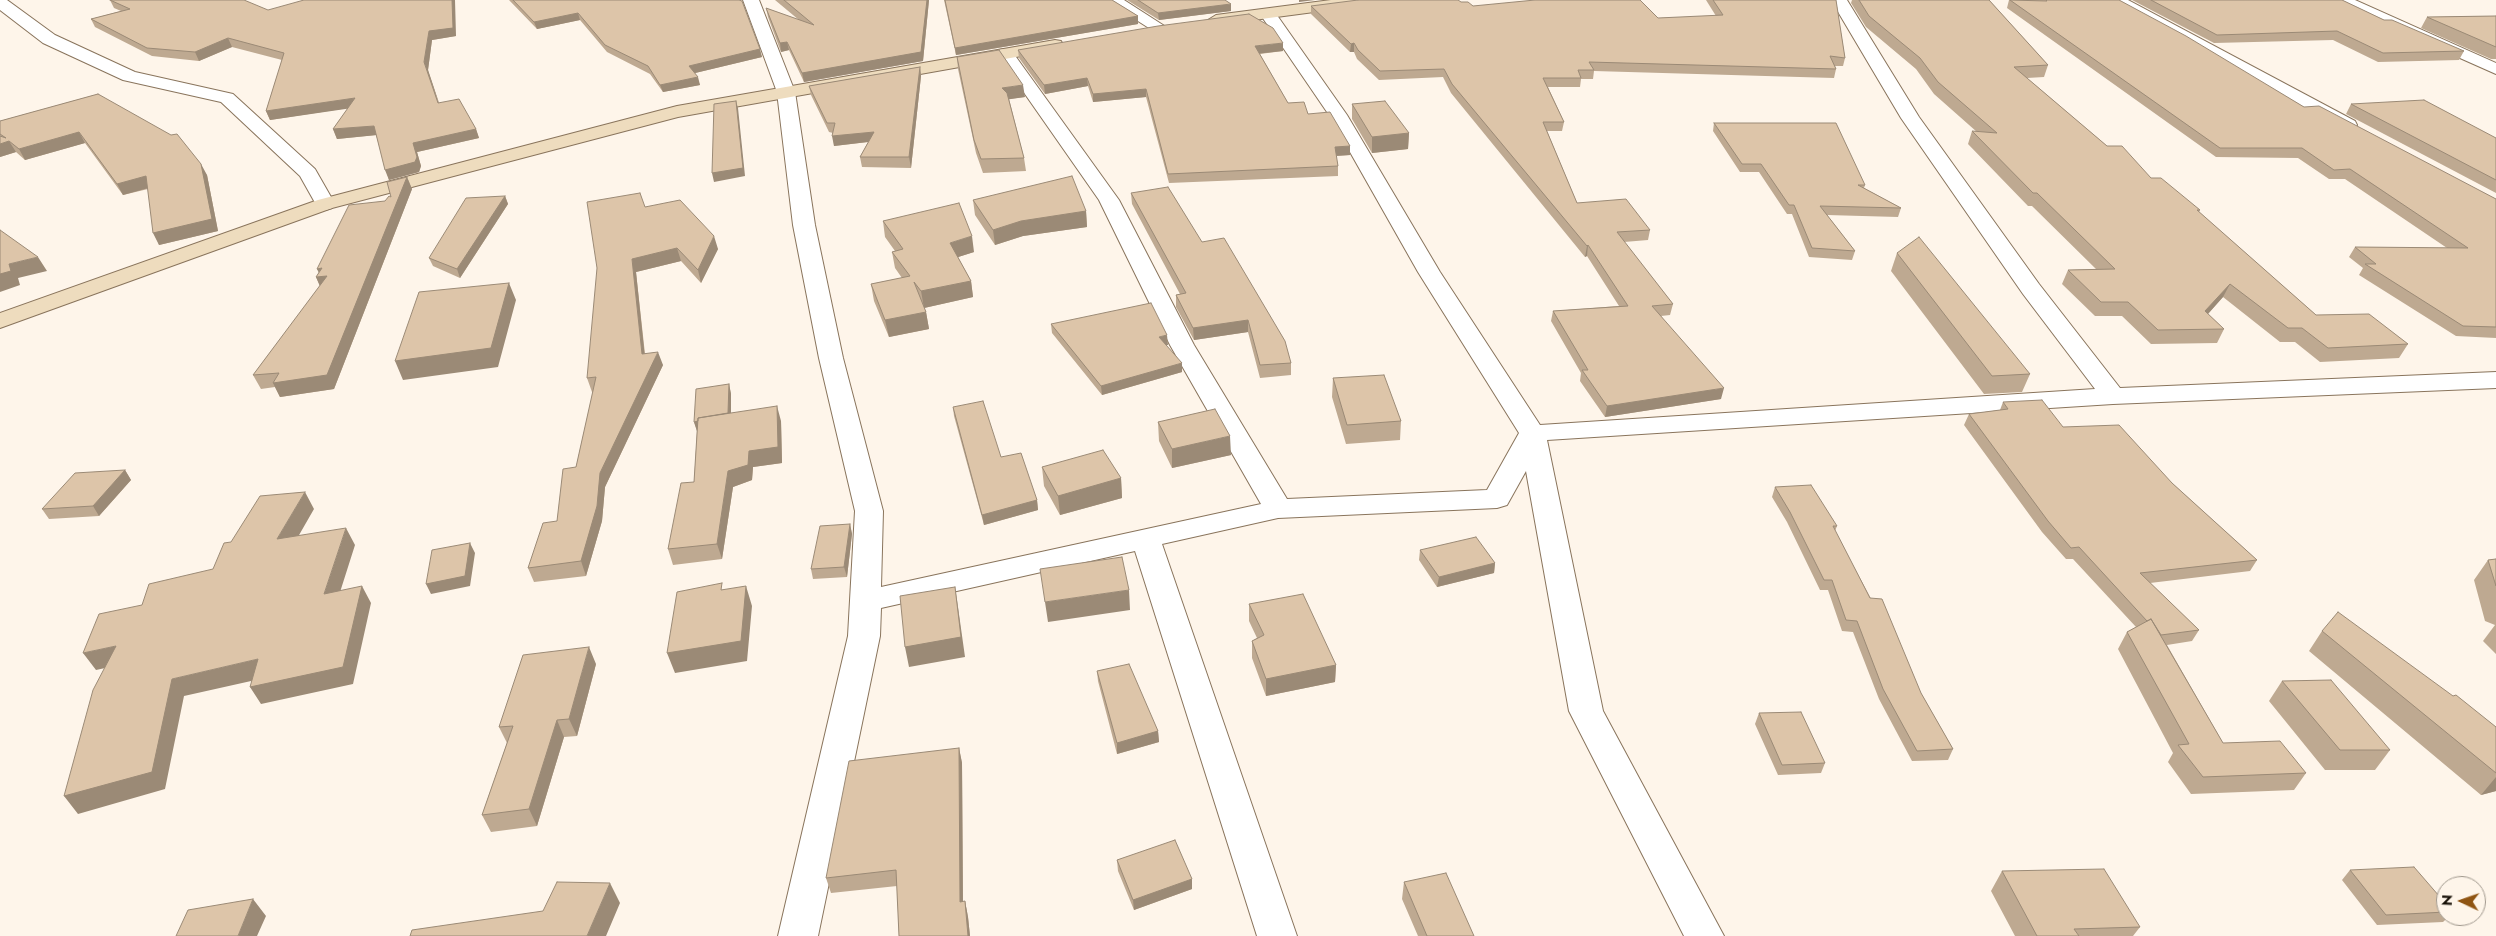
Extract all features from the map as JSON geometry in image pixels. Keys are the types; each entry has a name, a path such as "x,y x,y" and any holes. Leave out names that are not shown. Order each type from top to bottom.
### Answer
{"street":[{"path":"751,0 786,92 806,234 832,358 869,511 864,636 798,936"},
{"path":"1113,0 1176,25"},
{"path":"1129,32 1367,0"},
{"path":"1839,0 1910,118 2031,289 2113,396"},
{"path":"2116,0 2362,133"},
{"path":"2342,0 2496,69"},
{"path":"0,2 49,39 129,76 227,98 308,173 325,204"},
{"path":"1268,14 1338,115 1429,272 1532,433 1586,711 1704,936"},
{"path":"0,321 325,204 677,112 1072,42"},
{"path":"1005,54 1109,200 1182,346 1278,509"},
{"path":"1532,433 2113,396 2496,380"},
{"path":"866,601 1278,509 1496,499 1532,433"},
{"path":"1146,540 1277,936"}],"building":[{"path":"110,0 244,0 268,10 304,0 452,0 453,28 429,31 424,62 438,103 459,99 476,129 413,143 417,157 415,162 385,170 374,126 333,129 355,98 266,111 284,53 228,38 195,52 147,48 91,19 130,9"},
{"path":"513,0 739,0 742,1 760,49 689,66 698,77 660,85 648,66 605,45 578,13 534,22"},
{"path":"784,0 927,0 921,52 802,73 787,42 780,43 766,8 814,25"},
{"path":"945,0 1112,0 1138,16 955,48"},
{"path":"1138,0 1225,0 1231,4 1158,13"},
{"path":"1358,0 1458,0 1468,2 1473,6 1535,0 1640,0 1658,18 1723,15 1713,0 1836,0 1845,58 1830,56 1836,69 1589,62 1594,70 1578,70 1581,78 1543,78 1564,122 1543,122 1577,203 1626,199 1650,230 1617,232 1673,304 1652,306 1724,388 1607,406 1582,370 1588,370 1553,311 1628,306 1588,245 1452,84 1444,69 1380,71 1358,50 1354,43 1351,44 1311,6"},
{"path":"1859,0 1989,0 2048,65 2014,67 2107,146 2122,146 2151,178 2161,178 2200,210 2197,210 2316,315 2369,314 2408,344 2328,348 2302,328 2288,328 2230,284 2205,311 2224,329 2158,330 2128,302 2101,302 2068,270 2115,269 2037,193 2033,193 1972,131 1997,133 1938,82 1920,58 1869,16"},
{"path":"2010,0 2119,0 2186,36 2304,107 2319,106 2496,199 2496,327 2463,326 2365,264 2376,264 2355,247 2468,248 2350,169 2334,170 2302,148 2220,148"},
{"path":"2151,0 2342,0 2384,20 2392,20 2464,51 2383,53 2337,31 2217,35"},
{"path":"1249,14 1273,28 1283,43 1255,46 1288,103 1304,102 1308,114 1330,112 1350,146 1335,147 1338,166 1168,174 1146,89 1093,94 1087,78 1044,85 1018,50 1158,26"},
{"path":"2496,16 2496,47 2427,17"},
{"path":"999,50 1023,85 1002,88 1007,93 1024,158 981,159 974,140 957,57"},
{"path":"920,67 909,157 860,157 874,132 832,136 835,123 827,123 809,86"},
{"path":"98,94 171,135 177,134 201,164 212,219 153,233 146,176 117,184 79,132 19,149 9,141 0,144 0,136 6,138 0,134 0,121"},
{"path":"2424,100 2496,138 2496,180 2351,104"},
{"path":"736,101 743,168 712,173 714,104"},
{"path":"1385,101 1409,133 1372,137 1352,104"},
{"path":"1714,123 1836,123 1865,185 1858,185 1901,208 1820,206 1855,251 1812,248 1794,205 1789,205 1761,164 1742,164"},
{"path":"1072,176 1086,211 1021,221 993,230 973,200"},
{"path":"407,177 327,375 273,383 279,373 253,375 327,276 316,277 322,268 317,269 349,205 385,201 389,196 391,197 387,182"},
{"path":"1168,187 1202,242 1224,238 1285,341 1291,363 1260,365 1248,320 1193,328 1176,295 1186,293 1131,193"},
{"path":"640,193 645,207 680,200 714,236 698,270 677,248 632,259 642,354 658,352 600,473 597,506 581,561 528,568 543,523 557,521 563,469 576,467 596,377 587,378 597,268 587,202"},
{"path":"505,196 457,269 429,258 466,198"},
{"path":"959,203 972,236 950,243 971,281 921,291 914,282 926,312 885,320 871,284 910,276 892,252 903,249 883,221"},
{"path":"0,230 38,257 9,264 11,271 0,274"},
{"path":"1919,237 2030,374 1992,376 1897,253"},
{"path":"509,283 491,348 395,361 419,292"},
{"path":"1151,303 1167,335 1159,337 1182,363 1101,386 1051,324"},
{"path":"1384,375 1401,421 1347,425 1333,378"},
{"path":"729,384 728,413 698,418 698,421 694,422 696,389"},
{"path":"2042,400 2063,427 2119,425 2172,483 2257,560 2140,573 2199,630 2161,635 2151,619 2147,621 2079,547 2071,548 2048,521 1969,414 2008,409 2003,402"},
{"path":"983,401 1001,457 1021,453 1037,500 982,515 953,407"},
{"path":"777,406 778,447 749,451 748,465 728,471 717,544 668,549 681,483 694,482 698,418"},
{"path":"1215,409 1230,436 1172,449 1158,422"},
{"path":"1103,450 1121,478 1058,496 1042,467"},
{"path":"125,470 93,506 42,509 75,473"},
{"path":"1811,485 1837,526 1833,526 1870,598 1882,599 1921,693 1953,749 1917,751 1883,689 1857,621 1846,620 1832,580 1824,580 1790,512 1775,487"},
{"path":"305,492 277,539 346,528 324,594 362,586 343,667 250,687 258,659 172,679 152,772 64,796 93,690 116,646 83,653 99,614 142,605 149,584 213,569 224,543 231,542 260,496"},
{"path":"850,524 844,567 811,569 820,526"},
{"path":"1476,537 1495,563 1439,577 1420,550"},
{"path":"470,543 465,576 426,584 432,550"},
{"path":"1122,557 1129,590 1045,602 1040,569"},
{"path":"2496,559 2496,586 2488,560"},
{"path":"722,583 721,590 746,586 741,641 667,653 677,592"},
{"path":"955,587 961,637 905,647 900,596"},
{"path":"1303,594 1336,665 1266,679 1252,641 1264,635 1249,604"},
{"path":"2338,612 2453,696 2456,695 2496,727 2496,773 2322,631"},
{"path":"2151,619 2223,743 2280,741 2306,773 2203,777 2178,745 2189,744 2127,632"},
{"path":"589,647 569,719 557,720 529,809 482,815 513,726 499,727 523,655"},
{"path":"1129,664 1158,731 1117,743 1097,671"},
{"path":"2331,680 2390,750 2340,750 2282,681"},
{"path":"1801,712 1825,763 1782,765 1759,713"},
{"path":"959,748 960,902 965,901 968,936 899,936 896,870 826,878 849,761"},
{"path":"1175,840 1192,879 1133,900 1117,860"},
{"path":"2414,867 2436,892 2436,912 2386,915 2350,870"},
{"path":"2104,869 2140,927 2074,929 2079,936 2037,936 2002,871"},
{"path":"1446,873 1474,936 1427,936 1404,882"},
{"path":"557,882 610,883 587,936 410,936 412,930 543,911"},
{"path":"253,899 238,936 176,936 188,910"}]}
